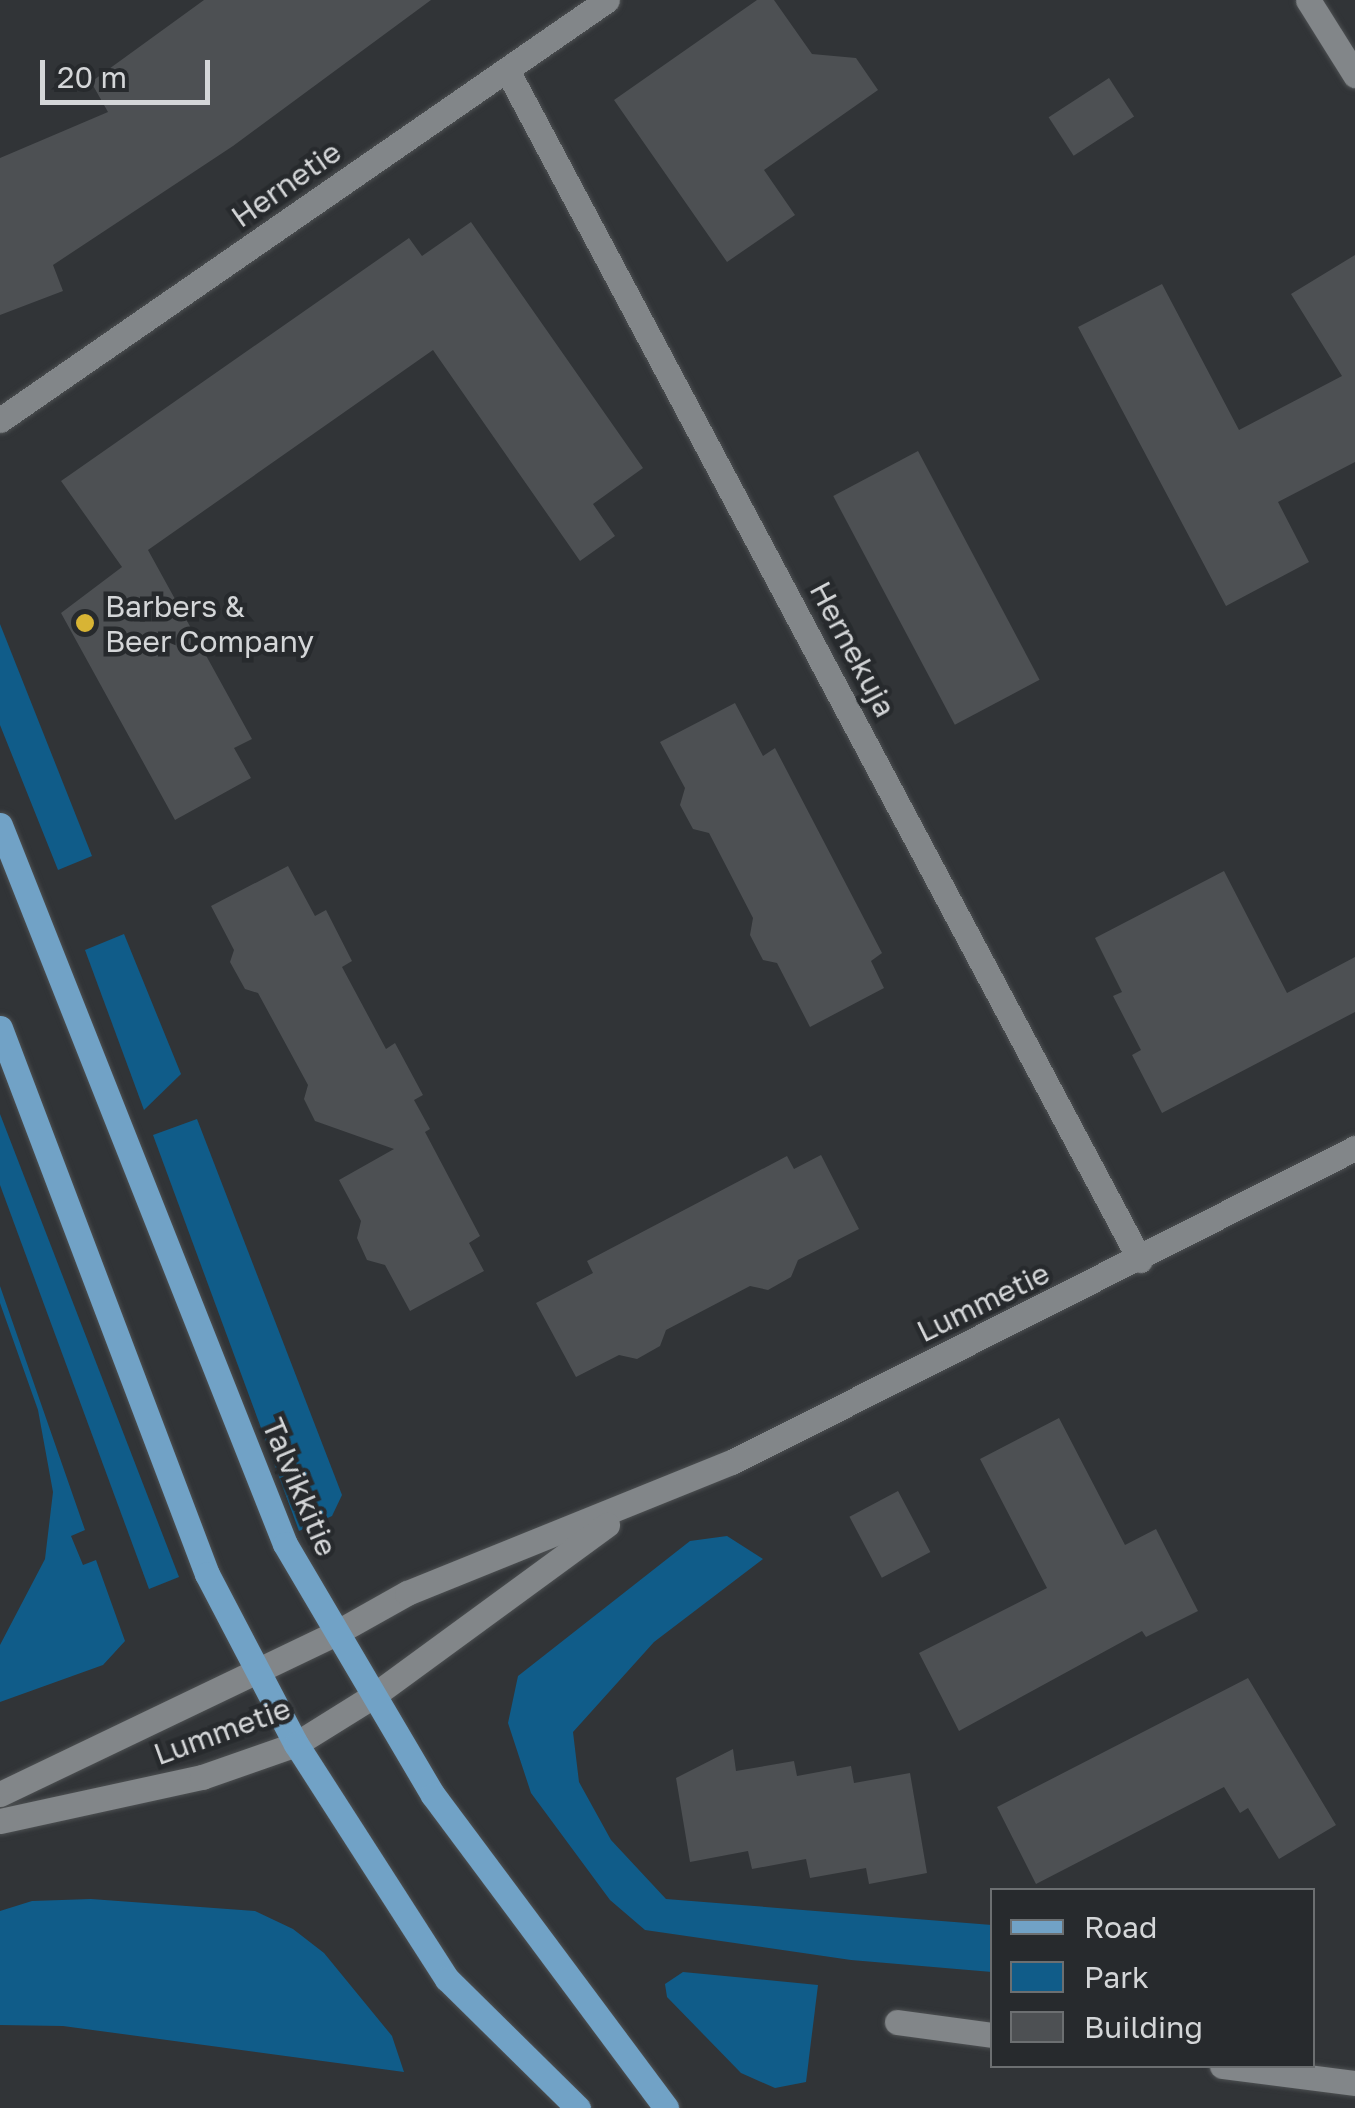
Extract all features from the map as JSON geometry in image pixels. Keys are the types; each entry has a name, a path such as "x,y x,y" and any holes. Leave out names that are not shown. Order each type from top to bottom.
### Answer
{"main road":[{"name":"Talvikkitie","path":"0,826 286,1544 334,1634 433,1795 666,2108"},
{"path":"0,1028 207,1574 296,1744 447,1979 578,2108"}],"street":[{"name":"Hernetie","path":"0,420 607,0"},
{"path":"1308,0 1355,75"},
{"name":"Hernekuja","path":"507,70 1140,1260"},
{"name":"Lummetie","path":"0,1794 256,1668 334,1634 407,1593 635,1504 1140,1260 1355,1148"},
{"name":"Lummetie","path":"0,1820 112,1801 296,1744 373,1696 635,1504"},
{"path":"898,2022 990,2035"},
{"path":"1237,2068 1355,2084"}],"green space":[{"path":"0,624 92,856 58,870 0,725"},
{"path":"124,934 181,1074 144,1110 85,950"},
{"path":"0,1114 179,1577 149,1589 0,1185"},
{"path":"197,1119 342,1495 332,1516 299,1531 153,1135"},
{"path":"0,1286 85,1530 71,1536 83,1565 96,1560 125,1641 103,1665 0,1702 0,1645 45,1559 53,1492 38,1410 0,1303"},
{"path":"727,1536 763,1559 654,1642 573,1732 579,1782 611,1840 666,1899 990,1925 990,1972 851,1960 645,1930 610,1900 531,1793 508,1723 518,1676 690,1541"},
{"path":"91,1899 255,1911 293,1929 324,1953 392,2036 404,2072 63,2026 0,2025 0,1911 32,1901"},
{"path":"683,1972 818,1985 806,2082 775,2088 741,2073 667,1997 665,1984"}],"building":[{"path":"204,0 431,0 233,146 53,265 63,291 0,315 0,158 108,112 91,82"},
{"path":"757,0 774,0 812,54 856,58 878,90 764,170 795,215 727,262 614,100"},
{"path":"1109,78 1134,117 1074,156 1049,117"},
{"path":"471,222 643,468 593,504 615,536 580,561 433,350 148,550 252,739 234,748 251,778 175,820 61,613 122,567 61,481 409,238 422,256"},
{"path":"1355,255 1355,462 1278,502 1309,562 1226,606 1078,327 1162,284 1239,430 1342,376 1291,294"},
{"path":"918,451 1040,680 955,725 833,496"},
{"path":"735,703 763,756 775,748 882,953 871,961 884,988 810,1027 777,963 763,960 750,935 753,918 709,833 693,829 680,805 685,788 660,742"},
{"path":"288,866 315,916 326,910 352,961 342,967 386,1049 395,1043 423,1095 414,1100 430,1129 425,1132 480,1236 469,1243 484,1271 410,1311 385,1265 367,1260 357,1238 361,1221 339,1180 394,1149 315,1121 304,1099 308,1085 258,993 245,989 230,962 234,950 211,906"},
{"path":"1224,871 1287,993 1355,957 1355,1012 1162,1113 1132,1055 1141,1050 1113,996 1122,992 1095,938"},
{"path":"821,1155 859,1229 798,1260 791,1277 768,1290 750,1286 666,1330 660,1346 637,1359 619,1355 576,1377 536,1303 593,1273 587,1261 787,1156 794,1169"},
{"path":"1059,1418 1125,1545 1156,1529 1198,1611 1146,1637 1142,1631 959,1731 919,1653 1047,1588 980,1459"},
{"path":"898,1491 930,1552 882,1578 849,1517"},
{"path":"1248,1678 1336,1825 1279,1859 1248,1808 1240,1813 1224,1787 1036,1884 997,1807"},
{"path":"733,1749 736,1771 794,1761 797,1776 851,1766 854,1783 910,1773 927,1873 869,1884 866,1868 810,1878 806,1859 752,1869 748,1851 690,1862 676,1778"}],"place":[{"name":"Barbers & Beer Company","path":"85,623"}]}
